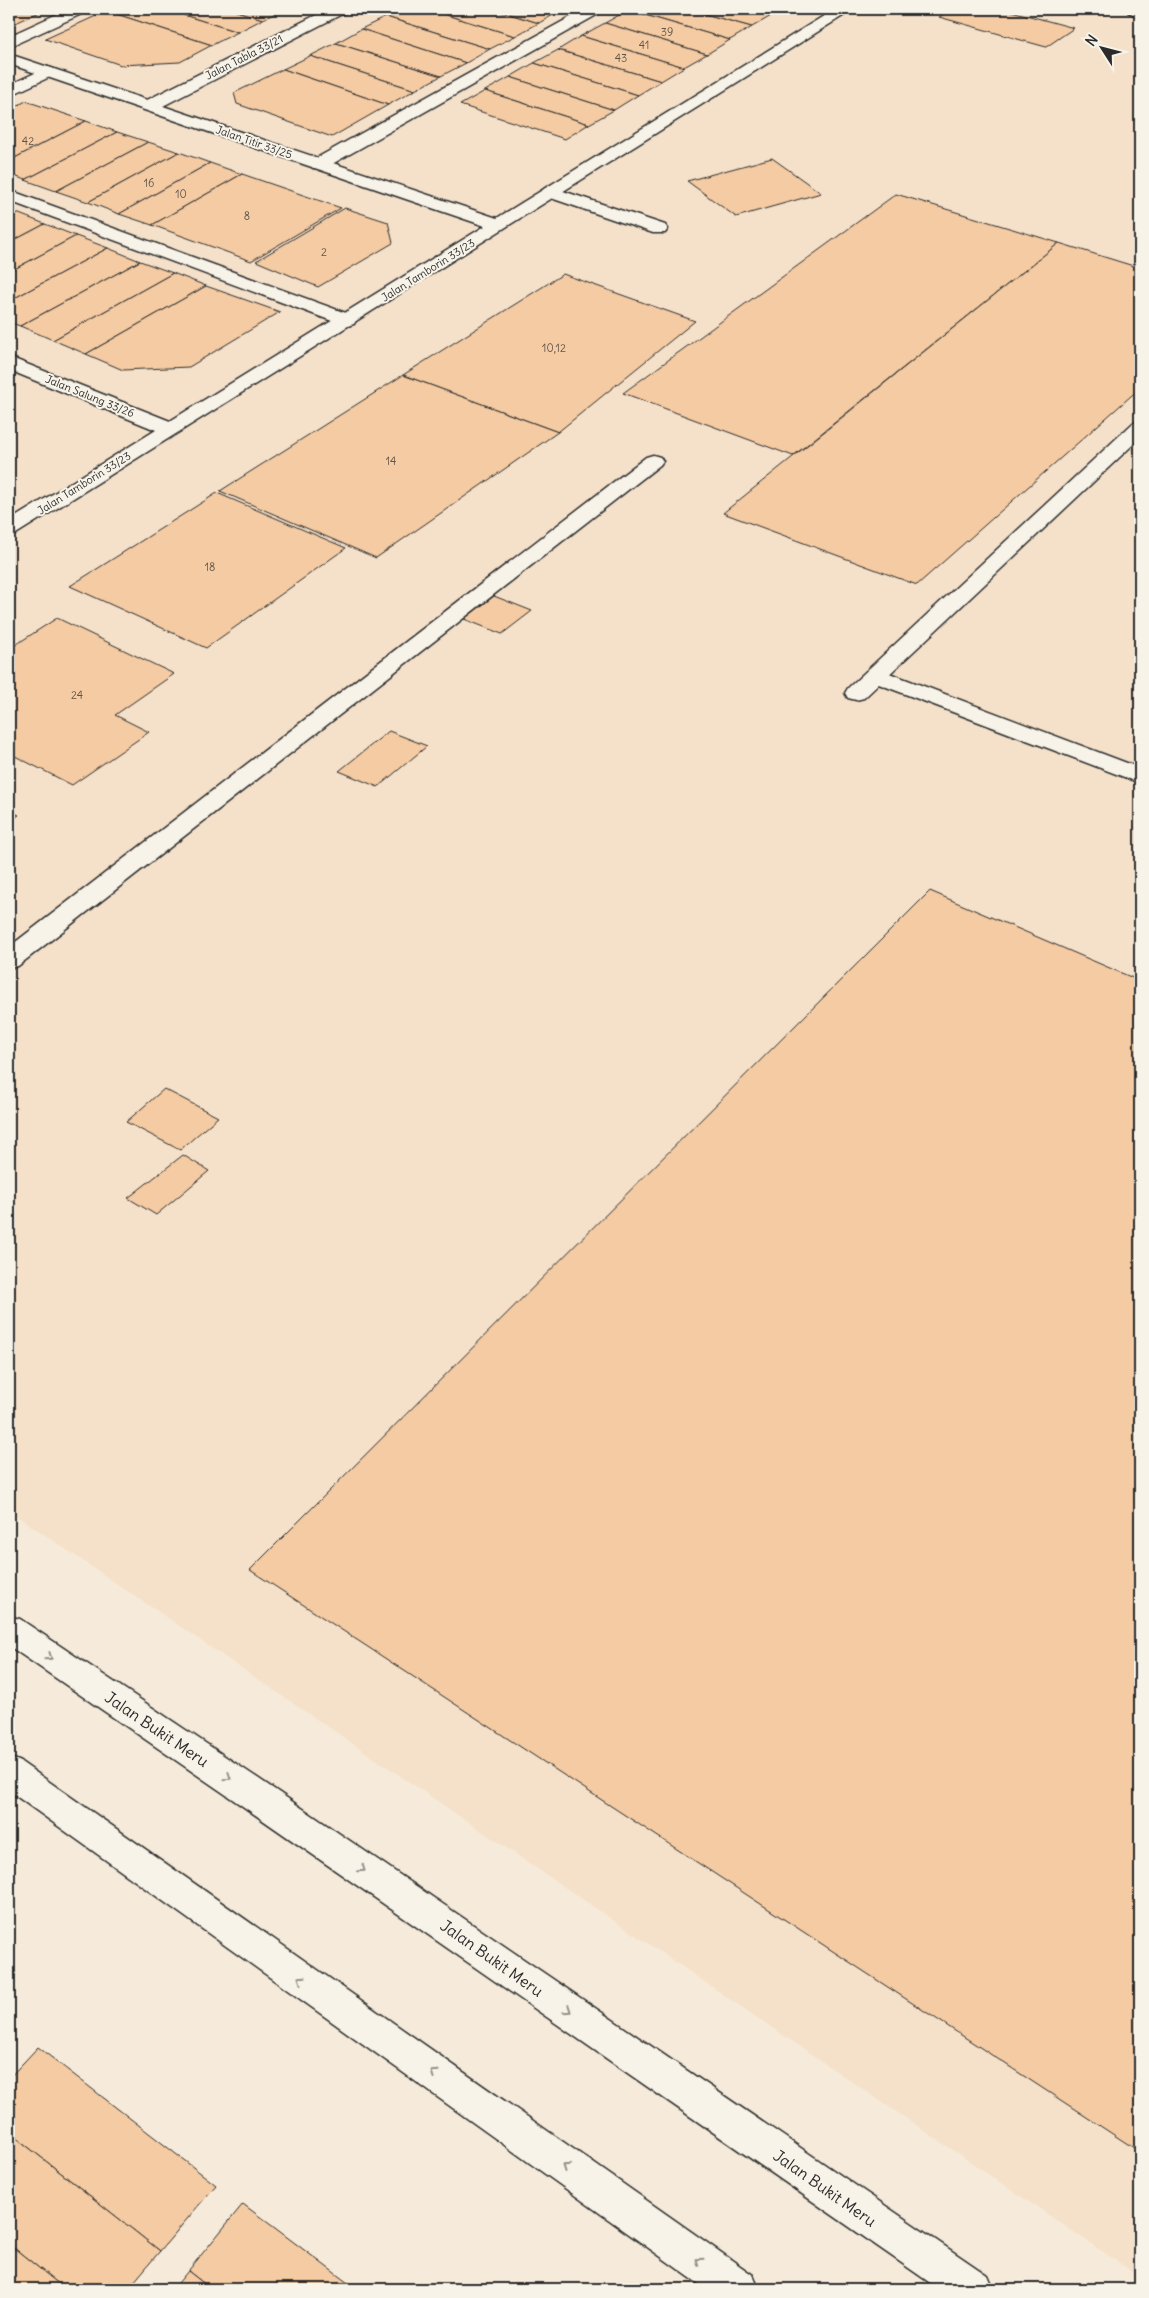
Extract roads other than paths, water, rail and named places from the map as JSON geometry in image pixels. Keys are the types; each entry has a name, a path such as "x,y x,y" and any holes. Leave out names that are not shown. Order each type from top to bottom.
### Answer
{"street":[{"path":"9,42 80,9"},
{"name":"Jalan Tabla 33/21","path":"149,106 340,9"},
{"path":"319,164 596,9"},
{"name":"Jalan Tamborin 33/23","path":"9,530 846,9"},
{"path":"1134,9 1140,12"},
{"name":"Jalan Titir 33/25","path":"9,59 499,225"},
{"path":"9,91 48,72"},
{"path":"551,192 659,229"},
{"path":"9,195 347,320"},
{"name":"Jalan Salung 33/26","path":"9,363 171,429"},
{"path":"856,693 1140,427"},
{"path":"9,960 653,460"},
{"path":"876,675 1140,776"},
{"name":"Jalan Bukit Meru","path":"9,1630 262,1800 973,2289"},
{"path":"9,1772 739,2289"}]}
